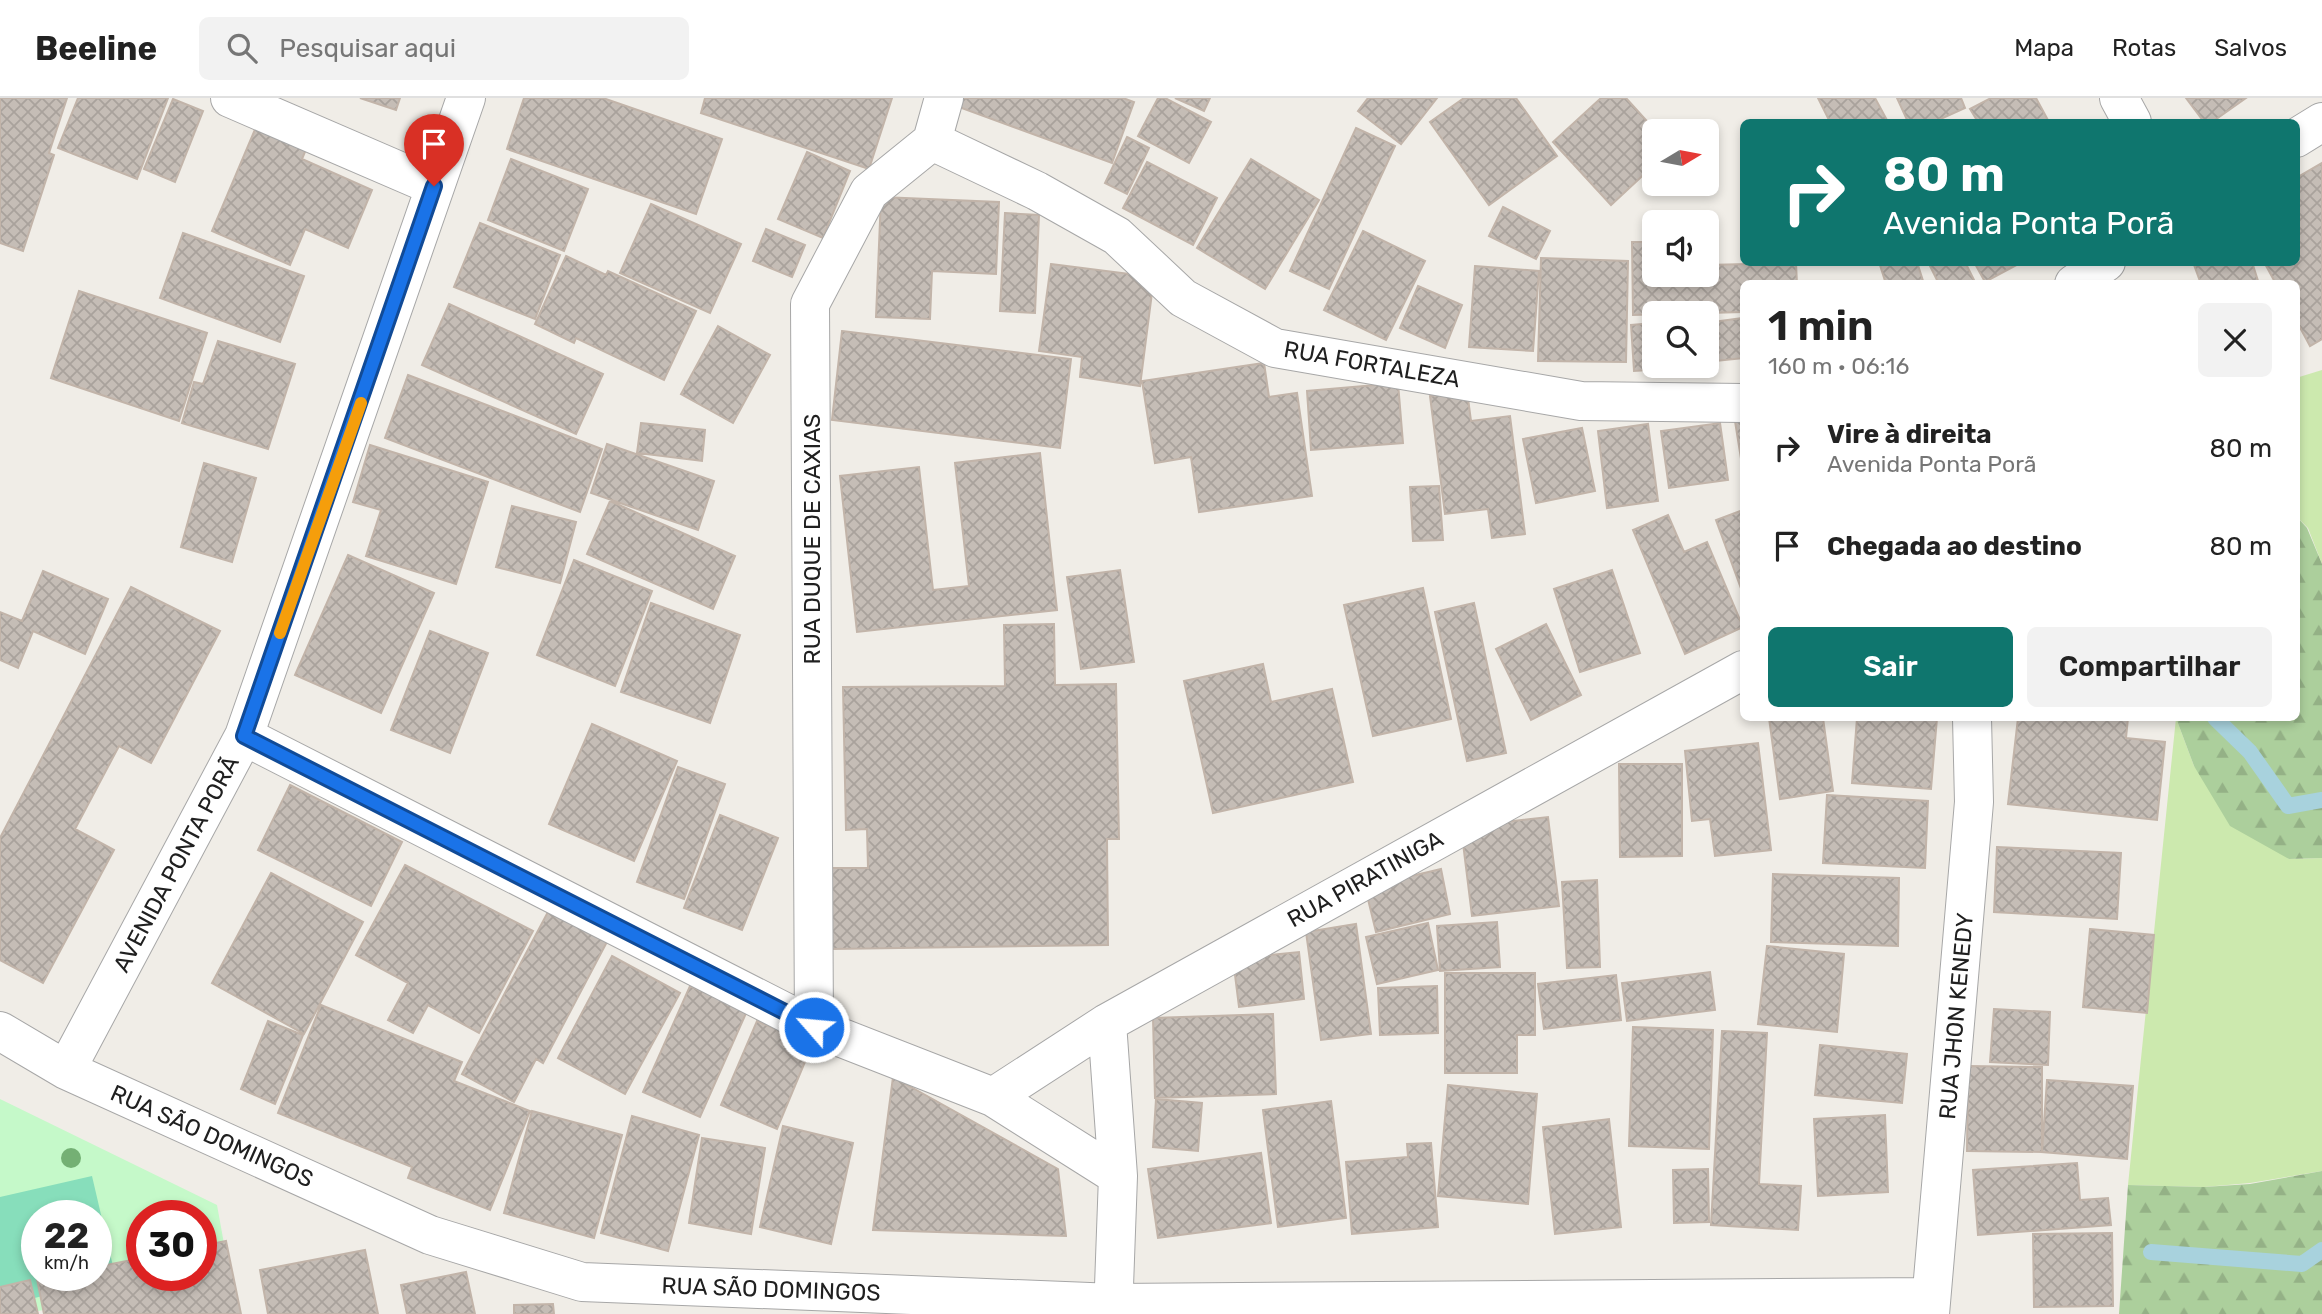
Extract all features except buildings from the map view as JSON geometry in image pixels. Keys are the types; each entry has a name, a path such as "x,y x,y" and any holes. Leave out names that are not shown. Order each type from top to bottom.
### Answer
{"street":[{"path":"230,98 434,186"},
{"name":"AVENIDA PONTA PORÃ","path":"66,1070 244,736 466,98"},
{"path":"932,141 944,98"},
{"path":"2119,98 2130,119"},
{"path":"2300,136 2322,122"},
{"name":"RUA FORTALEZA","path":"932,141 1037,191 1117,236 1184,298 1275,348 1581,401 1740,403"},
{"name":"RUA DUQUE DE CAXIAS","path":"814,1027 810,304 869,192 932,141"},
{"path":"2080,280 2100,266"},
{"name":"RUA PIRATINIGA","path":"993,1097 1107,1023 1740,672"},
{"name":"RUA JHON KENEDY","path":"1930,1306 1974,802 1972,721"},
{"path":"244,736 814,1027 993,1097 1118,1176"},
{"path":"1107,1023 1118,1176 1113,1308"},
{"name":"RUA SÃO DOMINGOS","path":"0,1031 66,1070 430,1234 582,1282 1113,1308 1930,1306"}],"green space":[{"path":"2322,370 2322,564 2308,528 2300,520 2300,377"},
{"path":"2300,520 2307,528 2322,564 2322,858 2289,859 2230,826 2194,766 2177,721 2300,721"},
{"path":"2177,721 2194,766 2289,859 2322,858 2322,1171 2250,1183 2204,1187 2128,1185"},
{"path":"0,1099 207,1200 126,1200 126,1291 151,1291 21,1314 0,1314"},
{"path":"2322,1171 2322,1314 2119,1314 2128,1185 2204,1187 2250,1184"},
{"path":"92,1176 98,1200 21,1200 21,1291 64,1291 0,1306 0,1197"},
{"path":"217,1205 230,1277 217,1279"},
{"path":"112,1262 116,1279 112,1280"}],"waterway":[{"path":"2218,721 2250,752 2288,806 2322,800"},
{"path":"2151,1252 2302,1264 2322,1250"}],"slow traffic":[{"path":"280,633 361,403"}],"route":[{"path":"434,186 244,736 814,1027"}]}
